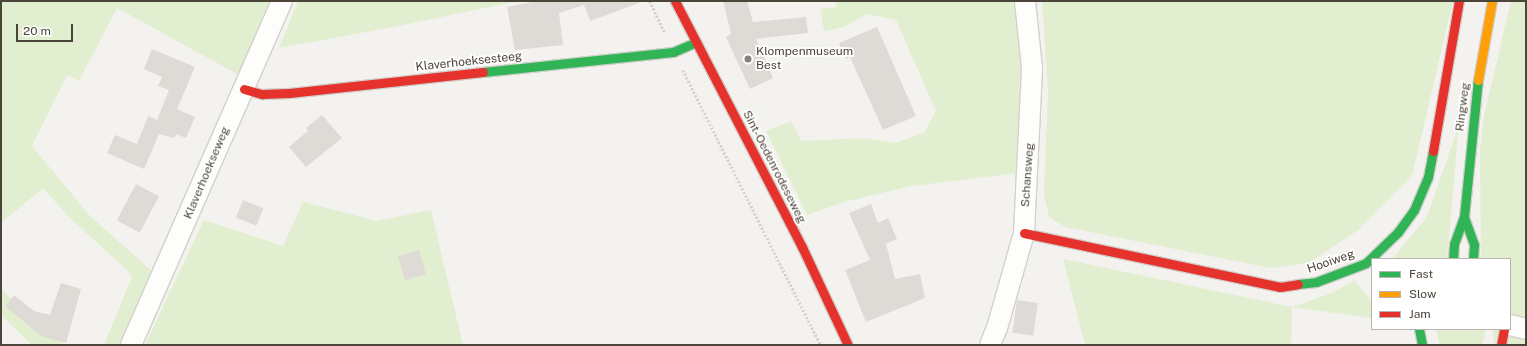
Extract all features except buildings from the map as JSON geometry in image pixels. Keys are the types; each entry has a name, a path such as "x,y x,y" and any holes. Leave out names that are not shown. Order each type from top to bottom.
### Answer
{"street":[{"name":"Klaverhoekseweg","path":"131,345 282,1"},
{"name":"Sint-Oedenrodeseweg","path":"675,1 802,247 848,345"},
{"name":"Schansweg","path":"990,345 997,328 1024,233 1032,68 1026,1"},
{"name":"Hooiweg","path":"1371,258 1398,232 1414,210 1428,177 1459,1"},
{"name":"Ringweg","path":"1453,258 1454,244 1464,217 1475,97 1492,1"},
{"name":"Klaverhoeksesteeg","path":"244,89 262,94 289,93 673,52 696,42"},
{"name":"Ringweg","path":"1464,217 1474,245 1473,258"},
{"name":"Hooiweg","path":"1024,233 1280,287 1316,282 1366,263 1371,258"},
{"path":"1511,325 1526,329"},
{"path":"1419,330 1422,345"},
{"path":"1501,345 1504,330"}],"path":[{"path":"650,1 673,52 821,345"}],"green space":[{"path":"1,1 269,1 239,75 117,8 79,81 67,75 32,146 90,216 154,273 120,345 106,345 105,342 132,277 127,270 70,218 43,188 1,223"},
{"path":"298,1 519,1 393,27 279,48"},
{"path":"836,1 1017,1 1021,56 1018,173 912,186 847,201 807,215 766,131 791,121 801,141 867,138 895,143 924,133 936,111 896,20 867,14 844,27 824,31 820,9 837,7"},
{"path":"1042,1 1453,1 1413,172 1406,182 1358,230 1309,263 1270,268 1065,227 1049,217 1044,195 1048,90"},
{"path":"1511,1 1526,1 1526,345 1494,345 1493,330 1511,330 1511,258 1481,258 1480,148 1484,116"},
{"path":"1459,125 1447,258 1393,258 1427,217"},
{"path":"303,202 377,221 431,210 463,345 145,345 204,220 283,246"},
{"path":"1063,259 1292,307 1291,345 1085,345"},
{"path":"1354,280 1371,301 1371,318 1292,307 1332,293"},
{"path":"1,289 31,318 64,345 32,345 1,315"},
{"path":"1436,330 1486,330 1482,345 1440,345"}],"traffic: fast":[{"path":"483,72 673,52 696,42"},
{"path":"1453,258 1454,244 1464,217 1478,80"},
{"path":"1371,258 1398,232 1414,210 1428,177 1433,151"},
{"path":"1464,217 1474,245 1473,258"},
{"path":"1298,284 1316,282 1366,263 1371,258"},
{"path":"1419,330 1422,345"}],"traffic: slow":[{"path":"1478,80 1492,1"}],"traffic: jam":[{"path":"675,1 802,247 848,345"},
{"path":"1433,151 1459,1"},
{"path":"244,89 262,94 289,93 483,72"},
{"path":"1024,233 1280,287 1298,284"},
{"path":"1501,345 1504,330"}],"place":[{"name":"Klompenmuseum Best","path":"748,59"}]}
